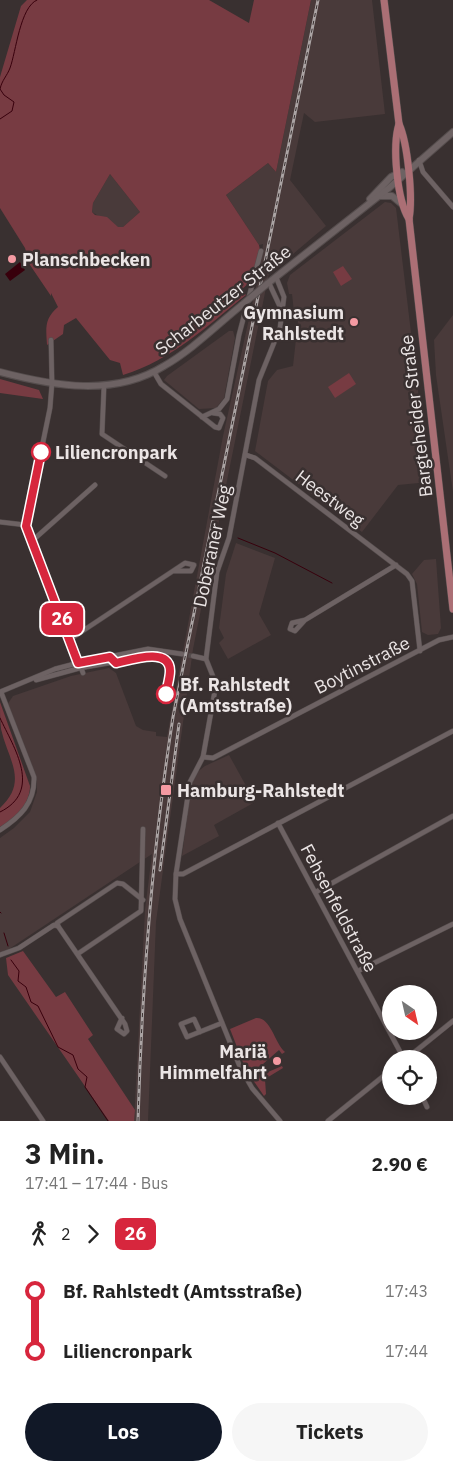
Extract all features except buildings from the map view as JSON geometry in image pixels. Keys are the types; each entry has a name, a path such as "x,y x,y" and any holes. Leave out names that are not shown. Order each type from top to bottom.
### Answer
{"main road":[{"name":"Bargteheider Straße","path":"384,0 398,124 395,137 399,176 403,205 409,219 453,609"},
{"name":"Bargteheider Straße","path":"398,124 404,135 411,209 409,219"},
{"name":"Scharbeutzer Straße","path":"367,203 378,197 407,169 453,132"},
{"name":"Scharbeutzer Straße","path":"0,372 52,383 104,386 136,380 154,372 172,362 367,203 387,181 399,176"},
{"path":"378,197 392,196 403,205"}],"street":[{"path":"419,160 423,172 453,206"},
{"path":"202,417 213,412 227,399 239,335 261,251"},
{"name":"Doberaner Weg","path":"276,277 283,294 282,312 277,339 259,380 246,455 228,538 217,572 206,659 215,685 203,757 190,782 176,874 175,899 177,910 246,1079 280,1121"},
{"path":"268,284 282,312"},
{"path":"50,340 52,383 48,424 26,526 81,671"},
{"path":"154,372 161,384 215,427 219,428 223,418 220,414 213,412"},
{"path":"104,386 102,434 165,476"},
{"name":"Heestweg","path":"246,455 255,458 396,565 412,581 420,651"},
{"path":"32,541 95,485"},
{"path":"0,522 26,526"},
{"path":"305,620 396,565"},
{"path":"69,640 174,571"},
{"name":"Boytinstraße","path":"203,757 214,758 439,640 453,637"},
{"path":"32,680 110,664 113,660 128,653 152,648 182,654"},
{"path":"0,830 13,822 28,806 34,788 34,777 1,692 63,666 149,656 161,657"},
{"path":"193,656 206,659"},
{"path":"176,874 183,874 453,731"},
{"path":"316,892 453,816"},
{"name":"Fehsenfeldstraße","path":"278,824 400,1050"},
{"path":"79,953 138,914 143,900 143,829"},
{"path":"122,1018 57,922 117,883 123,884 143,900"},
{"path":"358,971 453,924"},
{"path":"0,955 19,948 54,925 58,926"},
{"path":"200,1032 194,1019 181,1024 187,1037 200,1032 222,1023"},
{"path":"416,1050 453,1021"},
{"path":"0,1057 43,1121"},
{"path":"328,1121 382,1077"}],"shaded area":[{"path":"27,0 209,0 249,23 254,0 311,0 276,172 268,163 226,195 259,245 260,250 250,282 241,290 246,295 203,330 173,351 141,369 123,375 120,363 110,360 76,318 64,325 63,334 47,345 46,329 48,320 53,311 58,307 51,293 51,296 30,265 25,248 0,208 0,77 21,6","holes":["110,174 140,212 123,227 118,227 107,217 95,215 92,212 93,203"]},
{"path":"311,0 372,0 385,114 315,122 304,113 290,180 326,226 273,271 270,268 193,649 156,922 148,1121 134,1121 145,910 152,854 0,955 0,838 14,828 30,812 37,792 37,781 7,705 13,696 71,676 109,668 116,673 136,726 143,730 156,732 156,736 167,737 223,436 260,269 263,244 259,245 226,195 268,163 276,172"},
{"path":"110,174 140,212 123,227 118,228 92,212 93,203"},
{"path":"385,202 391,203 396,208 429,482 398,485 362,532 255,451 268,381 277,370 293,366 299,312 294,312 292,294 289,294 287,283 290,275"},
{"path":"20,262 25,270 10,281 5,274"},
{"path":"343,266 352,279 341,286 333,272"},
{"path":"453,315 453,492 436,375 434,340"},
{"path":"229,331 233,331 235,338 224,398 216,408 199,409 164,380"},
{"path":"349,373 356,384 335,398 328,387"},
{"name":"Liliencronpark","path":"0,379 39,390 43,399 0,393"},
{"path":"236,543 275,558 259,614 271,635 228,659 219,643 224,638 219,628 226,574"},
{"path":"436,559 441,628 438,634 428,635 422,632 417,584 412,574 424,560"},
{"path":"0,702 30,786 27,799 21,810 0,827 0,808 9,798 15,779 1,729"},
{"path":"229,755 255,802 214,825 219,836 182,856 192,781 196,773 205,766"},
{"path":"23,951 56,997 65,992 93,1035 88,1039 135,1110 134,1121 109,1121 8,975 6,958"},
{"path":"256,1018 265,1021 285,1052 282,1054 279,1050 263,1064 268,1072 282,1066 283,1068 265,1079 266,1094 264,1096 246,1070 230,1029"}],"waterway":[{"path":"0,119 12,111 14,102 4,95 0,89 10,68 26,11 37,0"},
{"path":"238,538 275,553 332,583"},
{"path":"0,718 17,755 23,781 20,793 13,803 0,812"},
{"path":"4,933 8,946"},
{"path":"11,960 19,971 18,981 26,987 31,1002 38,1006 58,1047 73,1055 78,1069 87,1077 85,1087 108,1121"}],"tunnel":[{"path":"182,654 193,656"}],"railway":[{"path":"138,1121 142,1019 149,918 159,818 173,717 318,0"},
{"path":"160,870 179,724"}],"bus line":[{"name":"26","path":"41,452 26,526 58,606 78,663 110,657 116,663 149,656 161,657 170,668 166,694"}],"place":[{"name":"Planschbecken","path":"12,259"},
{"name":"Gymnasium Rahlstedt","path":"354,322"},
{"name":"Liliencronpark","path":"41,452"},
{"name":"Bf. Rahlstedt (Amtsstraße)","path":"166,694"},
{"name":"Hamburg-Rahlstedt","path":"166,790"},
{"name":"Mariä Himmelfahrt","path":"277,1061"}]}
